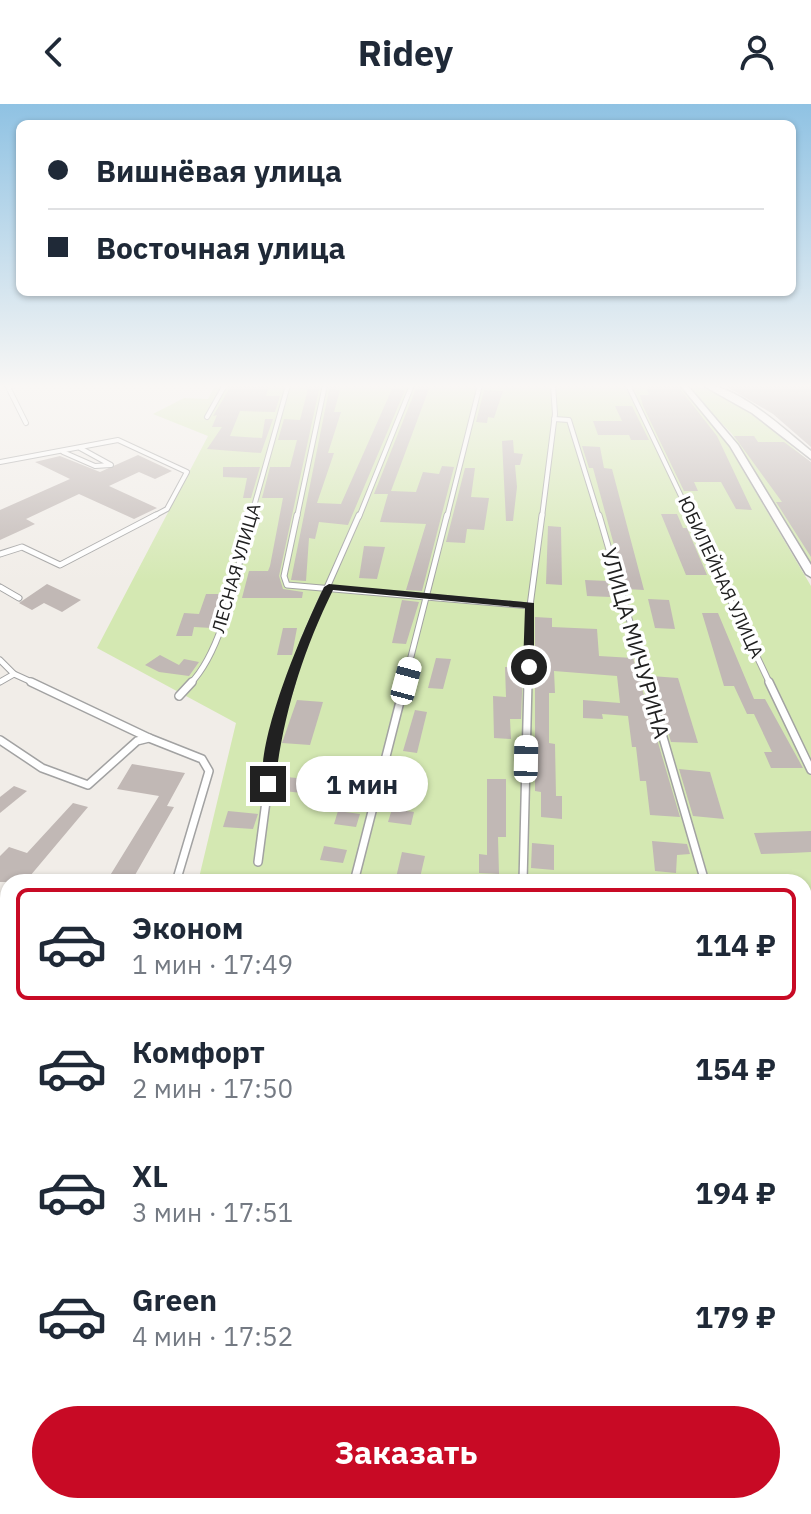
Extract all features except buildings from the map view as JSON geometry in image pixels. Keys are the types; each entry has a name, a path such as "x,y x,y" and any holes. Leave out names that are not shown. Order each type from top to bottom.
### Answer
{"street":[{"path":"737,451 811,574"}],"lane":[{"path":"0,462 61,451 95,466 111,465 84,451"},
{"path":"0,554 22,547 60,565 167,509 187,472 141,451"},
{"name":"ЛЕСНАЯ УЛИЦА","path":"179,696 202,672 214,648 269,451"},
{"path":"311,451 284,576 287,585 299,589 329,587 530,606"},
{"path":"258,862 275,733 303,642 385,451"},
{"path":"356,874 464,451"},
{"path":"523,874 530,606 550,451"},
{"name":"УЛИЦА МИЧУРИНА","path":"580,451 703,874"},
{"name":"ЮБИЛЕЙНАЯ УЛИЦА","path":"659,451 811,770"},
{"path":"1,589 19,598"},
{"path":"0,660 14,674 149,738 202,759 209,771 178,874"},
{"path":"0,682 14,674"},
{"path":"0,740 42,768 88,785 137,741 149,738"}],"green space":[{"path":"200,451 731,451 811,586 811,874 200,874 236,723 97,648"},
{"path":"742,451 797,451 811,463 811,564"}],"route":[{"path":"268,784 275,733 286,696 303,642 329,587 530,606 529,667"}]}
